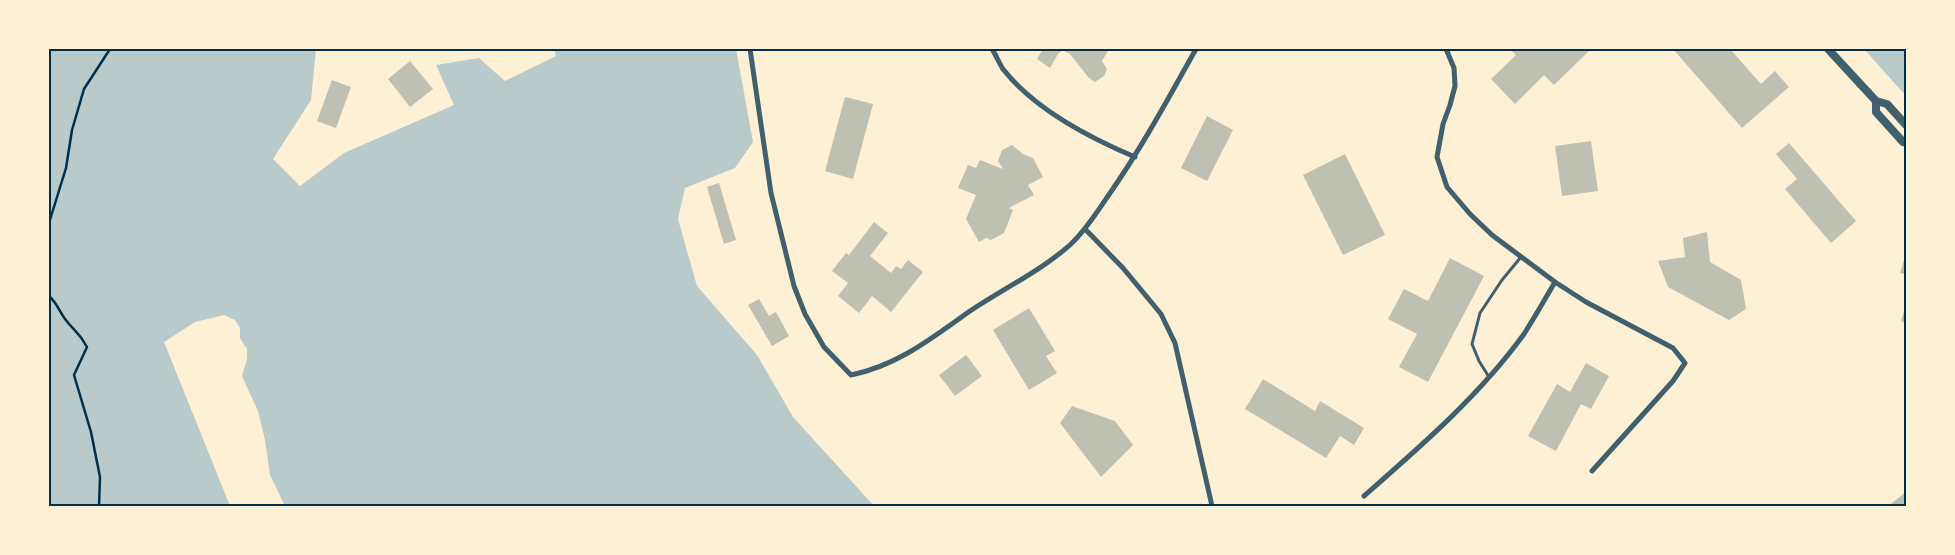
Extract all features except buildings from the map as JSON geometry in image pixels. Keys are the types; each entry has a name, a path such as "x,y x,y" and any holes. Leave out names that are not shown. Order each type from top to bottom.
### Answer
{"street":[{"path":"750,49 771,193 794,286 805,314 824,347 851,375 872,371 914,351 978,306 1043,266 1072,244 1085,229 1135,157 1196,49"},
{"path":"992,49 1003,69 1026,93 1069,124 1102,143 1135,157"},
{"path":"1446,49 1454,68 1454,86 1438,146 1437,157 1447,187 1470,214 1555,282 1586,302 1673,348 1686,363 1673,381 1592,471"},
{"path":"1828,49 1876,101 1888,104 1906,125"},
{"path":"1876,101 1876,112 1906,143"},
{"path":"1085,229 1123,268 1161,314 1175,343 1212,506"},
{"path":"1364,496 1428,440 1489,377 1524,333 1555,282"}],"lane":[{"path":"1489,377 1479,361 1472,344 1480,313 1502,280 1522,257"}],"path":[{"path":"49,223 66,168 72,130 84,89 110,49"},
{"path":"49,296 56,302 64,318 80,334 87,348 74,375 91,432 100,478 99,506"}],"shaded area":[{"path":"49,49 316,49 311,100 273,159 300,186 344,153 454,105 436,65 479,58 505,81 556,56 554,49 736,49 753,142 735,168 685,188 678,219 697,286 757,355 793,417 874,506 285,506 270,475 265,440 258,411 242,376 247,359 247,349 240,338 240,328 235,320 224,315 195,322 164,342 230,506 49,506"},
{"path":"1864,49 1906,49 1906,96"}]}
